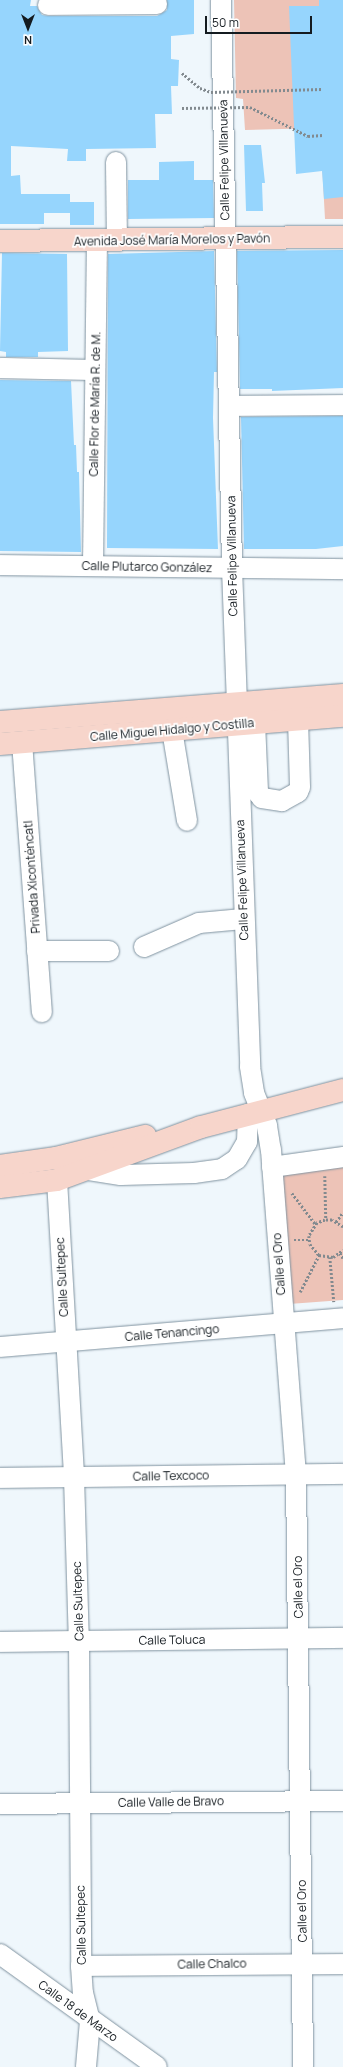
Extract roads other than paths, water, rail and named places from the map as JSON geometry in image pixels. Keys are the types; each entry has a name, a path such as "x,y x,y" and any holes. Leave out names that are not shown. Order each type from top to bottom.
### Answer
{"main road":[{"name":"Avenida José María Morelos y Pavón","path":"0,241 225,240 343,237"},
{"name":"Calle Miguel Hidalgo y Costilla","path":"0,722 236,702 343,695"},
{"name":"Calle Miguel Hidalgo y Costilla","path":"0,744 343,716"},
{"path":"0,1187 57,1180 89,1170 201,1127 343,1090"},
{"path":"0,1166 38,1162 143,1136 201,1127"}],"street":[{"name":"Calle Felipe Villanueva","path":"221,0 232,568 236,702 246,724 243,919 250,1068 254,1093 254,1112"},
{"path":"48,5 90,2 157,4"},
{"name":"Calle Flor de María R. de M.","path":"93,566 95,370 116,162"},
{"path":"0,368 95,370"},
{"path":"229,406 343,405"},
{"name":"Calle Plutarco González","path":"0,565 343,570"},
{"path":"246,724 258,793 262,798 282,801 298,792 300,787 298,720"},
{"path":"172,730 187,821"},
{"name":"Privada Xiconténcatl","path":"22,742 42,1012"},
{"path":"144,947 199,923 243,919"},
{"path":"37,952 109,951"},
{"path":"89,1170 121,1175 194,1173 222,1169 237,1159 246,1142 254,1112"},
{"name":"Calle el Oro","path":"254,1112 269,1138 296,1474 303,1964 303,2067"},
{"path":"272,1167 334,1158"},
{"name":"Calle Sultepec","path":"57,1180 74,1477 79,1641 81,1966 83,1993 90,2022 86,2067"},
{"name":"Calle Tenancingo","path":"0,1347 339,1319"},
{"name":"Calle Texcoco","path":"0,1478 343,1474"},
{"name":"Calle Toluca","path":"0,1642 343,1638"},
{"name":"Calle Valle de Bravo","path":"0,1804 343,1801"},
{"name":"Calle 18 de Marzo","path":"0,1954 90,2022 157,2067"},
{"name":"Calle Chalco","path":"81,1966 343,1964"}]}
